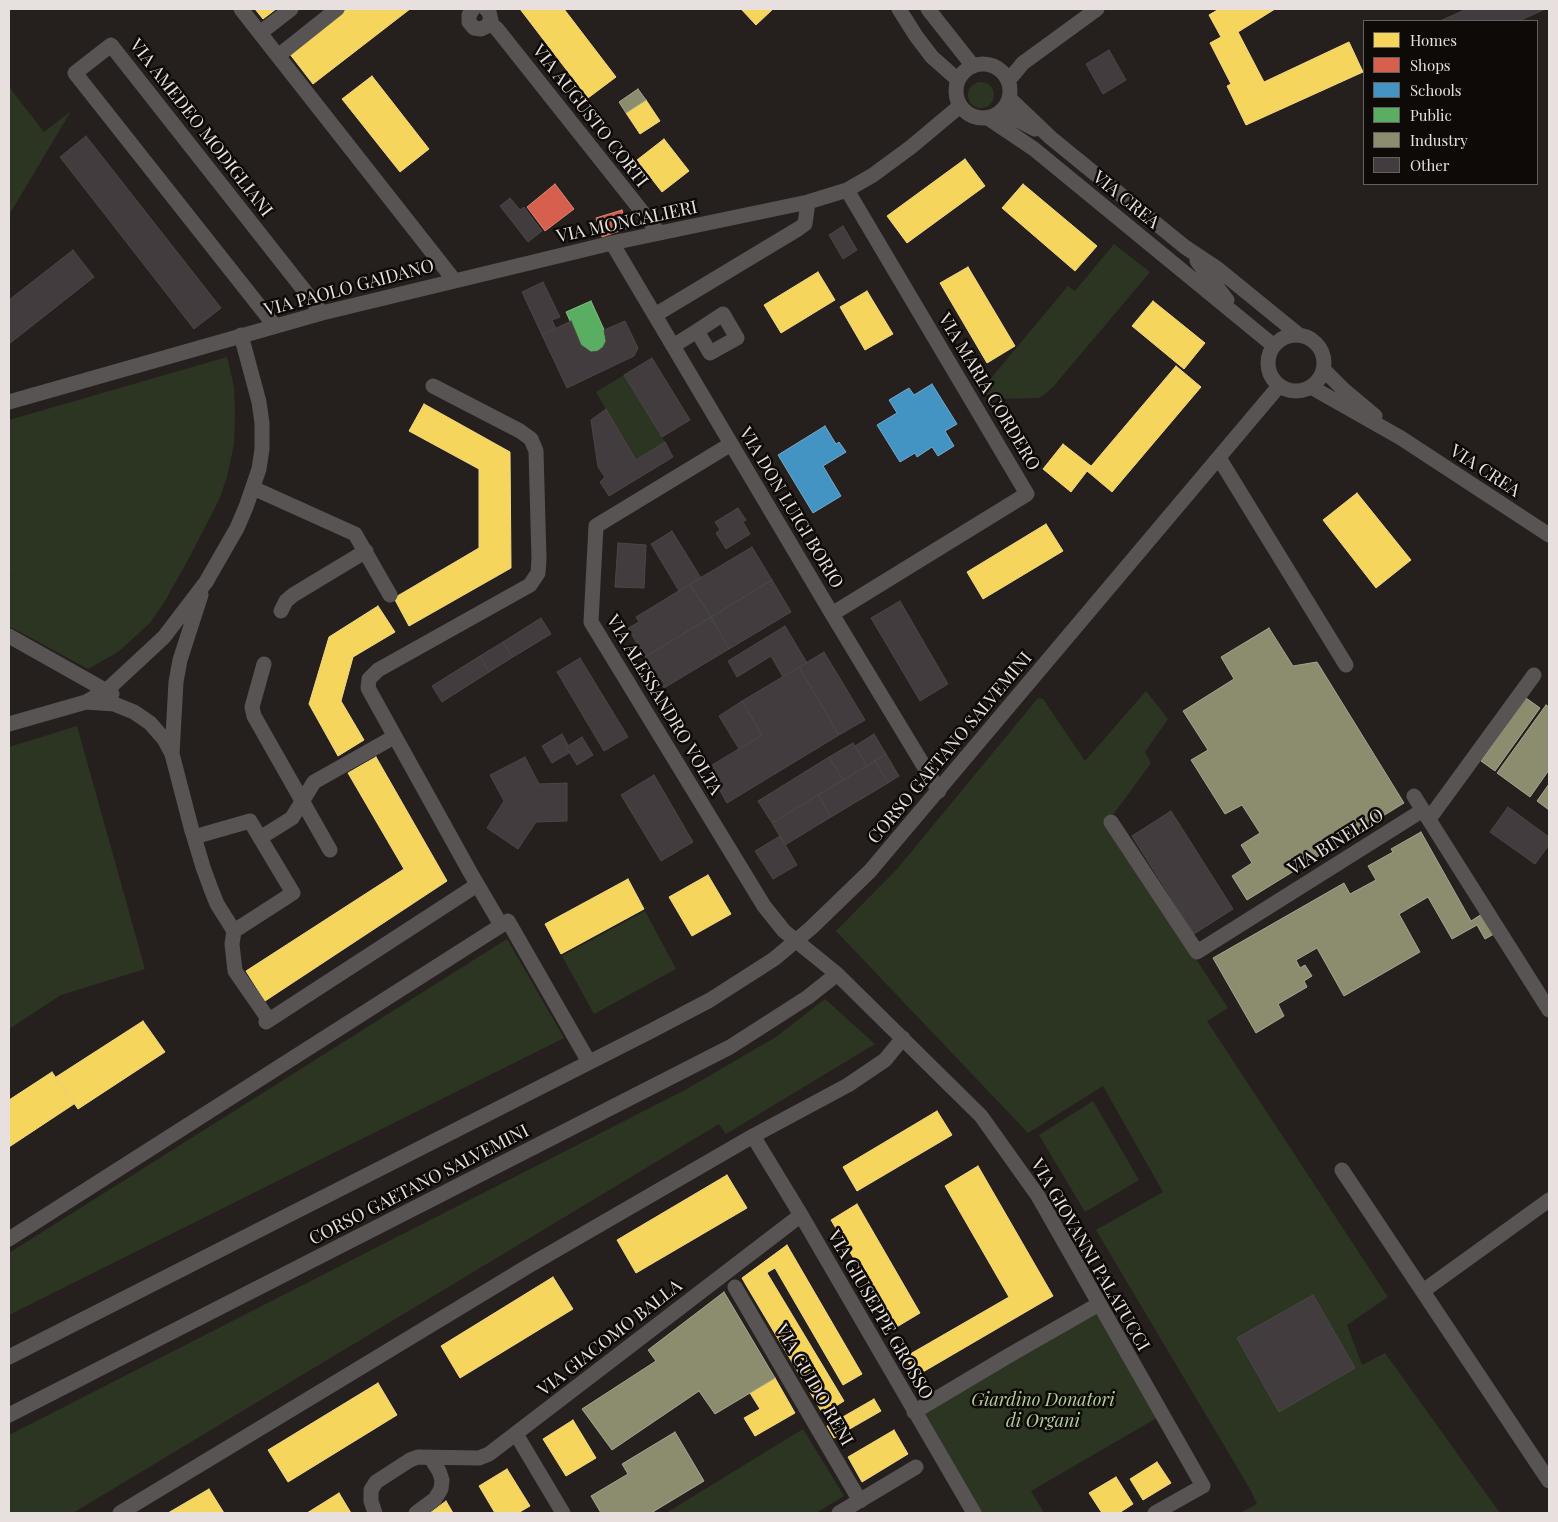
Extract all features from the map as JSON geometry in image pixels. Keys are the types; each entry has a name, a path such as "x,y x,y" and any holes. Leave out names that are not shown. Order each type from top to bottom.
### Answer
{"street":[{"name":"VIA PAOLO GAIDANO","path":"9,402 241,335 454,280 241,9"},
{"path":"260,33 292,9"},
{"path":"278,56 337,9"},
{"name":"VIA AUGUSTO CORTI","path":"473,9 469,15 471,25 481,29 488,16 659,233"},
{"path":"886,9 916,36"},
{"path":"899,9 932,57 958,80"},
{"path":"928,9 973,66"},
{"path":"1008,81 1023,63 1097,9"},
{"name":"VIA AMEDEO MODIGLIANI","path":"275,326 75,73 111,45 322,313"},
{"path":"998,68 1023,63"},
{"path":"982,64 998,68 1008,81 1010,89 1006,105 995,115 973,116 960,106 956,98 958,80 962,74 973,66 982,64"},
{"name":"VIA CREA","path":"1009,98 1051,138 1299,335"},
{"name":"VIA MONCALIERI","path":"454,280 612,243 808,202 847,190 873,176 904,153 960,106"},
{"name":"VIA CREA","path":"995,115 1021,121 1051,138"},
{"name":"VIA CREA","path":"995,115 1274,346"},
{"name":"VIA MARIA CORDERO","path":"832,614 1027,494 847,190"},
{"path":"655,315 798,229 804,224 808,202"},
{"name":"VIA DON LUIGI BORIO","path":"612,243 832,614 939,790"},
{"name":"VIA CREA","path":"1185,246 1237,315"},
{"path":"673,346 697,331"},
{"path":"9,724 86,702 107,690 164,637 206,582 237,528 253,488 259,469 262,449 262,422 259,402 241,335"},
{"path":"1299,335 1308,337 1322,351 1324,370 1317,382 1311,387 1295,391 1279,386 1273,379 1269,371 1270,354 1274,346 1281,340 1289,336 1299,335"},
{"name":"VIA CREA","path":"1324,370 1344,390 1400,438"},
{"path":"433,386 520,431 531,439 536,451 538,573 530,585 378,670 369,679 368,688 501,925"},
{"name":"CORSO GAETANO SALVEMINI","path":"9,1357 710,1000 774,959 796,941 870,871 1279,386"},
{"name":"VIA CREA","path":"1311,387 1400,438 1549,535"},
{"name":"VIA ALESSANDRO VOLTA","path":"731,444 596,526 591,622 764,906 784,931 796,941"},
{"path":"1219,458 1346,666"},
{"path":"253,488 355,534 390,595"},
{"path":"280,611 286,601 293,595 366,551"},
{"path":"172,754 176,682 180,660 206,582"},
{"path":"9,636 107,690 150,724 164,739 172,754 194,836 217,904 234,931 232,944 235,972 268,1021 477,885"},
{"path":"264,664 252,707 254,716 330,850"},
{"path":"1426,815 1534,675"},
{"path":"86,702 114,704 134,712"},
{"path":"260,838 292,818 314,782 394,736"},
{"path":"1414,796 1474,894 1528,974 1549,1010"},
{"name":"VIA BINELLO","path":"1111,822 1196,952 1270,906 1426,815"},
{"path":"194,836 250,821 293,893 234,931"},
{"path":"9,1239 508,921 589,1062"},
{"name":"VIA GIOVANNI PALATUCCI","path":"796,941 837,974 981,1116 1038,1196 1203,1486 1155,1513"},
{"name":"CORSO GAETANO SALVEMINI","path":"10,1412 730,1047 808,997 837,974"},
{"path":"120,1513 530,1265 753,1136 848,1085 885,1060 903,1038"},
{"name":"VIA GIUSEPPE GROSSO","path":"753,1136 974,1513"},
{"path":"1342,1170 1549,1480"},
{"path":"1423,1291 1549,1200"},
{"name":"VIA GIACOMO BALLA","path":"375,1513 371,1501 371,1490 376,1482 410,1460 418,1457 479,1458 490,1454 801,1215"},
{"name":"VIA GUIDO RENI","path":"735,1287 860,1501"},
{"path":"914,1412 1099,1304"},
{"path":"516,1434 564,1513"},
{"path":"416,1513 435,1499 441,1489 442,1480 439,1471 430,1458"},
{"path":"839,1513 916,1467"}],"green space":[{"path":"981,82 991,85 994,95 991,105 981,108 971,105 968,95 971,85"},
{"path":"9,87 44,132 71,111 9,215"},
{"path":"1114,244 1150,272 1045,394 1039,398 990,399 982,389 1068,286 1075,291"},
{"path":"227,357 234,387 235,412 234,444 227,477 219,500 189,558 165,601 150,623 118,652 88,669 9,626 9,579 11,575 9,573 9,420"},
{"path":"624,375 665,442 636,460 596,392"},
{"path":"1146,691 1168,719 1145,752 1151,763 1107,823 1228,1008 1207,1021 1388,1297 1347,1325 1362,1365 1385,1353 1500,1513 1240,1513 1257,1504 1250,1489 1096,1230 1163,1192 1103,1086 1028,1133 836,931 898,868 1038,698 1043,699 1085,761"},
{"path":"77,726 145,969 61,995 9,1029 9,747"},
{"path":"645,911 676,969 594,1014 562,956"},
{"path":"507,939 564,1038 9,1315 9,1253"},
{"path":"825,999 875,1044 726,1134 719,1124 73,1513 9,1513 9,1435 685,1090 776,1037"},
{"path":"1093,1101 1139,1180 1085,1212 1039,1135"},
{"name":"Giardino Donatori di Organi","path":"1098,1305 1162,1415 1031,1491 1044,1513 973,1513 914,1413"},
{"path":"803,1429 844,1496 816,1513 666,1513"}],"building: Homes":[{"path":"255,9 276,9 263,19"},
{"path":"347,9 410,9 313,84 289,53"},
{"path":"520,9 564,9 616,77 588,98"},
{"path":"741,9 773,9 756,25"},
{"path":"1219,9 1275,9 1238,32 1264,82 1349,42 1363,72 1246,125 1227,86 1231,84 1210,43 1221,37 1209,15"},
{"path":"372,76 429,149 400,172 342,99"},
{"path":"646,100 660,121 640,134 626,113"},
{"path":"664,139 689,171 662,192 637,160"},
{"path":"965,159 985,186 907,243 887,216"},
{"path":"1023,184 1097,246 1075,271 1002,208"},
{"path":"968,267 1015,346 987,363 940,283"},
{"path":"818,272 835,300 781,333 764,305"},
{"path":"867,291 893,334 865,350 840,307"},
{"path":"1153,301 1205,343 1184,369 1132,326"},
{"path":"1176,366 1201,387 1112,492 1087,471"},
{"path":"424,404 510,452 511,568 409,626 394,598 479,548 479,469 409,431"},
{"path":"1063,444 1091,466 1071,492 1043,469"},
{"path":"1357,493 1411,560 1376,588 1323,520"},
{"path":"1046,524 1063,551 983,599 967,572"},
{"path":"378,606 395,632 353,657 341,701 364,740 338,756 309,704 329,637"},
{"path":"376,757 447,881 265,1001 246,971 404,869 348,773"},
{"path":"708,875 731,914 692,936 669,897"},
{"path":"628,879 644,909 561,954 545,924"},
{"path":"143,1021 165,1052 78,1109 56,1077"},
{"path":"52,1072 74,1104 9,1147 9,1100"},
{"path":"937,1111 952,1135 857,1191 843,1167"},
{"path":"978,1166 1053,1296 916,1376 905,1357 1009,1297 945,1186"},
{"path":"727,1175 747,1208 636,1273 617,1240"},
{"path":"857,1204 920,1313 895,1328 831,1220"},
{"path":"787,1245 862,1374 843,1385 775,1268 746,1285 742,1278"},
{"path":"767,1273 844,1401 823,1414 746,1285"},
{"path":"553,1277 573,1309 460,1378 441,1346"},
{"path":"775,1378 795,1413 755,1436 744,1418 760,1409 750,1393"},
{"path":"378,1383 397,1415 288,1482 268,1450"},
{"path":"874,1399 881,1411 834,1438 827,1426"},
{"path":"573,1420 596,1458 566,1476 543,1439"},
{"path":"894,1430 908,1454 862,1482 848,1457"},
{"path":"1157,1462 1171,1483 1143,1500 1130,1479"},
{"path":"507,1469 530,1506 518,1513 495,1513 479,1486"},
{"path":"1116,1477 1133,1504 1119,1513 1102,1513 1089,1493"},
{"path":"209,1489 224,1513 168,1513"},
{"path":"339,1493 351,1513 307,1513"},
{"path":"446,1501 453,1513 430,1513"}],"building: Shops":[{"path":"555,184 574,209 545,231 527,207"},
{"path":"622,210 628,228 602,237 596,218"}],"building: Schools":[{"path":"932,384 957,424 945,431 954,446 938,456 932,447 917,457 915,453 900,462 877,425 897,413 889,400 909,388 914,395"},
{"path":"825,426 836,444 839,442 846,452 823,466 841,496 813,513 778,455"}],"building: Public":[{"path":"591,301 606,334 606,341 598,351 591,352 581,345 566,312"}],"building: Industry":[{"path":"638,89 646,100 626,113 619,102"},
{"path":"1269,628 1293,666 1317,662 1404,803 1247,900 1232,876 1252,863 1241,845 1260,833 1242,805 1225,814 1191,760 1208,750 1183,711 1234,679 1221,657"},
{"path":"1526,698 1540,708 1495,771 1481,761"},
{"path":"1546,705 1549,707 1549,770 1530,797 1497,773"},
{"path":"1549,784 1549,810 1537,801"},
{"path":"1421,832 1471,921 1482,914 1494,934 1485,939 1477,925 1452,939 1428,897 1399,914 1420,952 1344,996 1317,948 1296,960 1300,968 1305,965 1312,976 1304,981 1307,987 1278,1004 1284,1016 1256,1033 1213,958 1344,883 1350,894 1376,880 1368,866 1393,852 1391,849"},
{"path":"724,1292 775,1378 715,1414 699,1391 612,1450 582,1409 656,1361 648,1350"},
{"path":"675,1432 704,1481 651,1513 601,1513 591,1496 628,1474 622,1464"}],"building: Other":[{"path":"1467,9 1545,9 1521,20 1442,20"},
{"path":"1109,50 1126,80 1103,94 1086,64"},
{"path":"86,136 221,308 194,329 60,157"},
{"path":"510,198 520,210 524,207 542,231 528,242 500,206"},
{"path":"843,226 857,250 843,259 829,235"},
{"path":"73,250 94,277 9,344 9,300"},
{"path":"543,282 560,317 552,320 556,329 542,335 522,292"},
{"path":"571,321 581,345 591,352 598,351 603,347 606,341 604,330 625,321 638,348 634,356 567,388 542,335"},
{"path":"652,358 690,420 662,437 624,375"},
{"path":"606,409 636,460 665,442 673,457 609,496 600,482 605,477 598,467 591,420"},
{"path":"738,508 746,520 743,522 750,534 726,549 716,533 720,530 715,522"},
{"path":"672,531 701,578 679,591 651,544"},
{"path":"618,543 646,545 644,588 615,587"},
{"path":"752,547 772,580 711,617 690,584"},
{"path":"772,580 791,612 729,649 711,617"},
{"path":"690,584 711,617 645,657 628,628 639,622 636,617"},
{"path":"900,601 948,684 920,701 871,618"},
{"path":"711,617 729,649 664,688 645,657"},
{"path":"541,618 551,634 513,657 503,642"},
{"path":"785,626 807,663 783,677 771,656 737,677 728,661"},
{"path":"503,642 513,657 489,672 480,656"},
{"path":"824,652 865,720 839,735 799,667"},
{"path":"480,656 489,672 442,702 432,686"},
{"path":"580,658 628,737 604,751 557,672"},
{"path":"799,667 839,735 727,803 707,768 762,735 742,701"},
{"path":"742,701 762,735 739,749 719,716"},
{"path":"562,734 568,745 566,747 569,753 552,763 542,746"},
{"path":"874,734 886,754 867,766 855,746"},
{"path":"582,737 593,755 577,765 566,747"},
{"path":"853,743 867,766 843,780 829,757"},
{"path":"886,754 899,776 888,783 875,761"},
{"path":"525,757 539,784 567,783 567,821 536,822 518,849 487,828 504,801 490,775"},
{"path":"829,757 843,780 772,823 758,801"},
{"path":"875,761 888,783 831,817 818,795"},
{"path":"654,775 693,842 661,861 621,795"},
{"path":"818,795 831,817 785,845 772,823"},
{"path":"1508,807 1549,837 1549,845 1535,864 1490,832"},
{"path":"1171,811 1233,909 1194,934 1132,836"},
{"path":"780,836 797,865 773,879 755,851"},
{"path":"1313,1295 1355,1368 1279,1412 1237,1338"}]}
